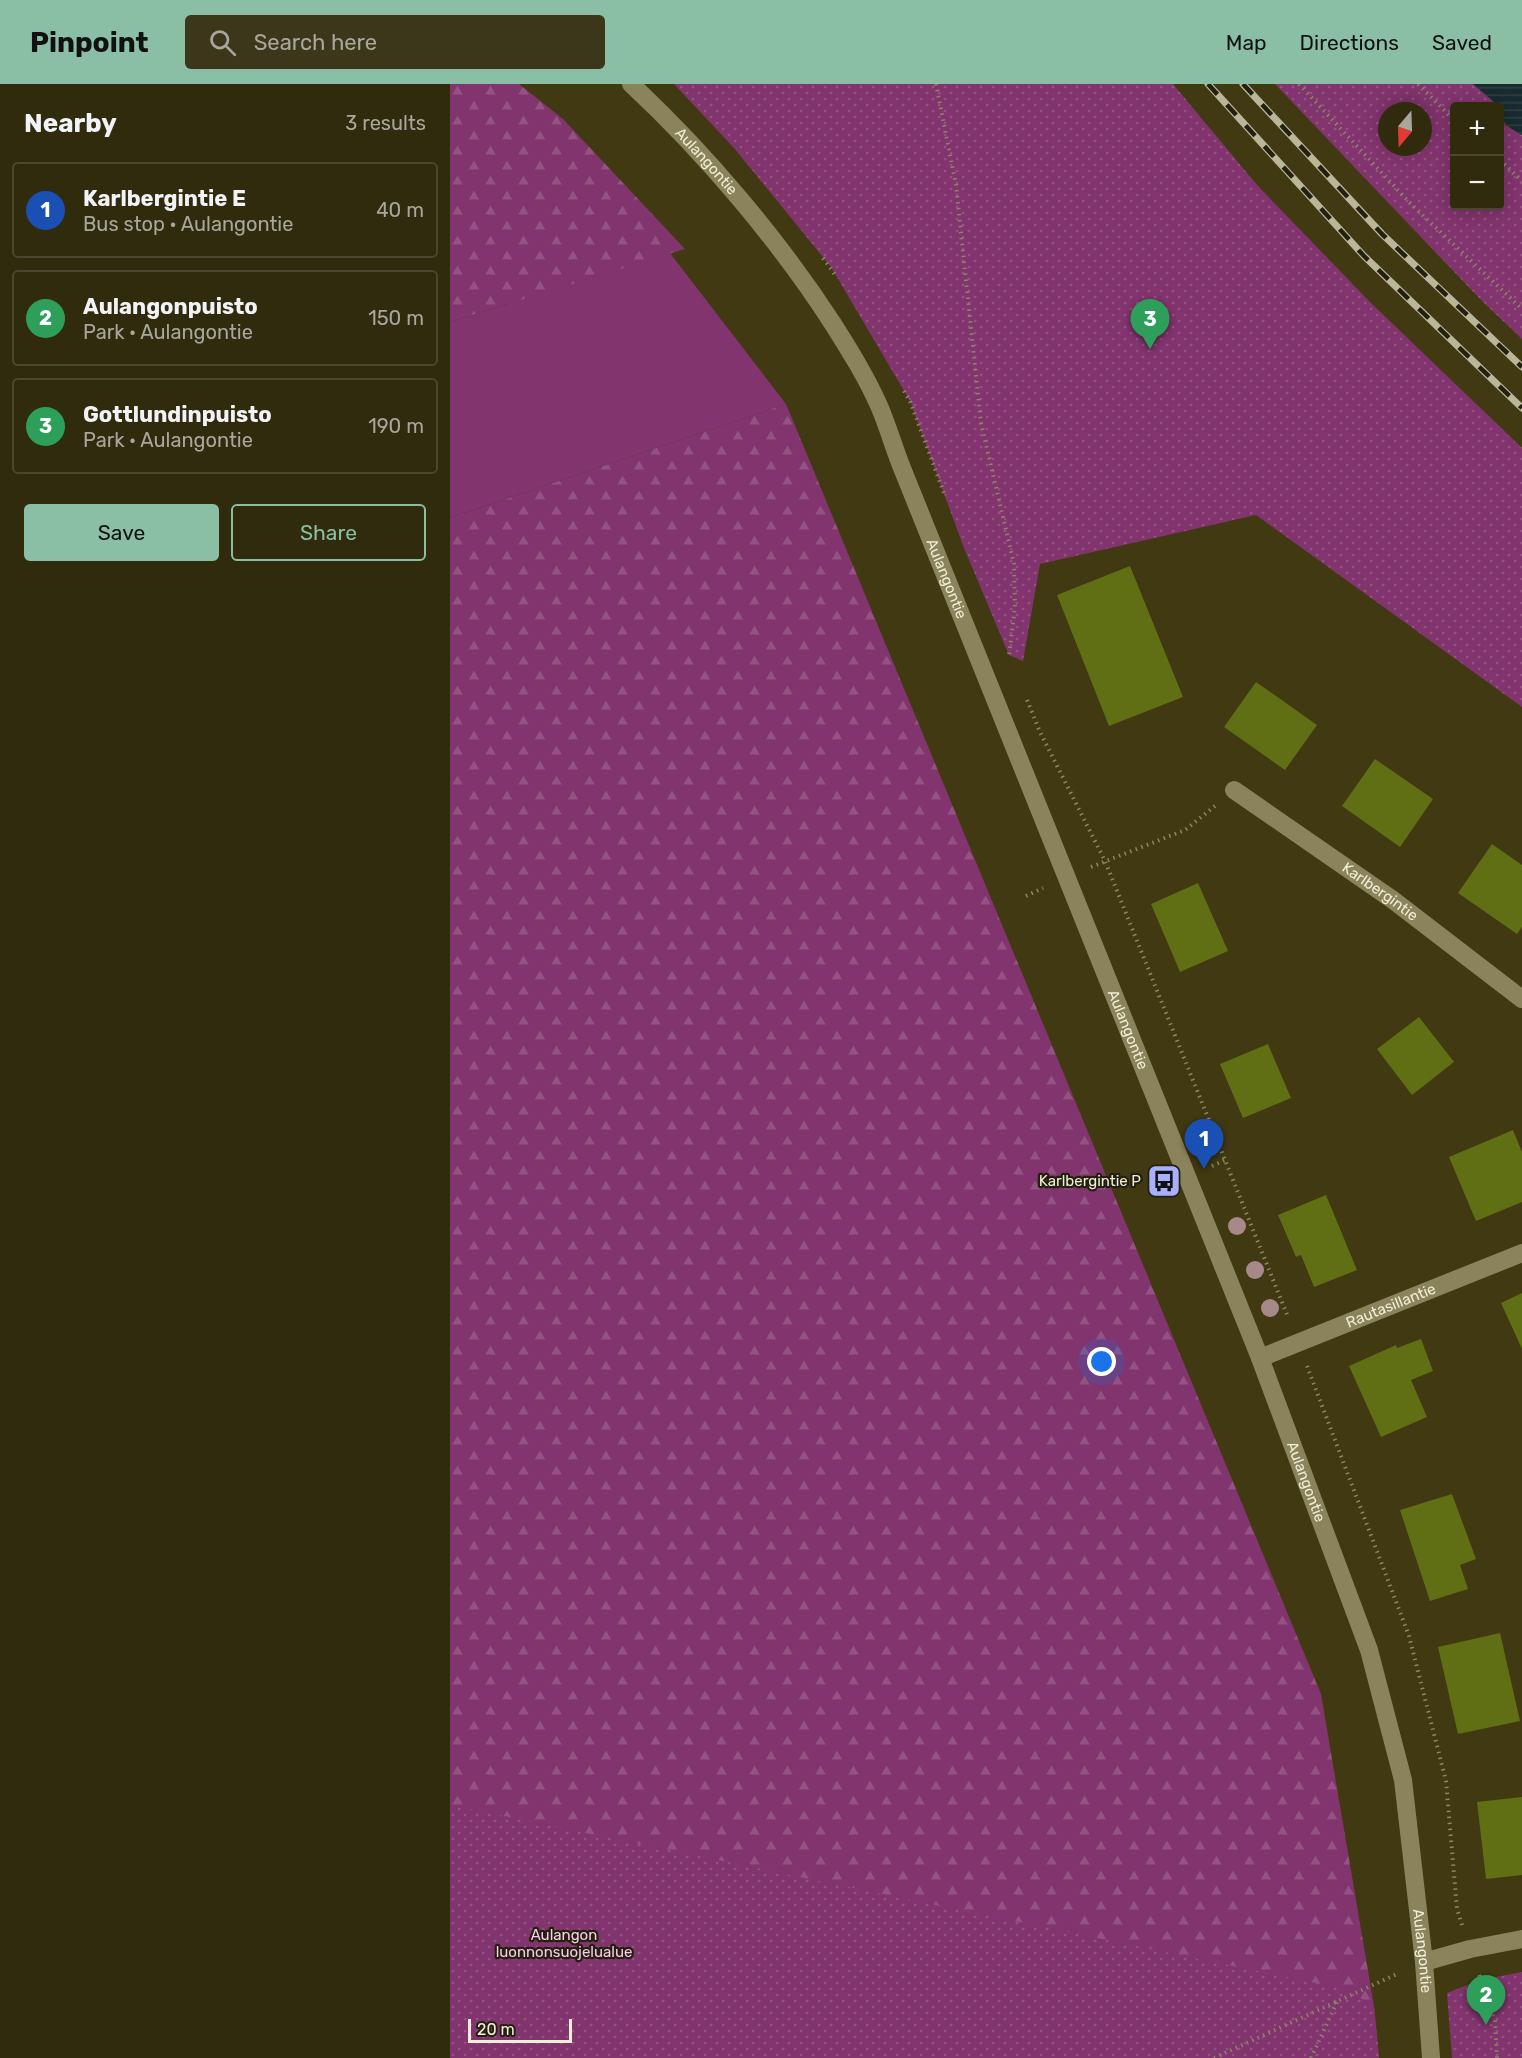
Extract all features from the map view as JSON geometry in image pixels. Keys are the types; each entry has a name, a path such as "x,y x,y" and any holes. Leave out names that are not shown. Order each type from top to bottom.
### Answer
{"main road":[{"name":"Aulangontie","path":"631,84 662,113 806,282 855,360 879,406 906,479 1260,1358 1369,1650 1403,1780 1424,1962 1431,2058"},
{"name":"Karlbergintie","path":"1234,790 1393,900 1522,999"},
{"name":"Rautasillantie","path":"1260,1358 1522,1254"},
{"path":"1424,1962 1470,1949 1522,1939"}],"path":[{"path":"936,84 956,184 981,423 1014,564 1015,607 1009,655"},
{"path":"1299,84 1410,203 1522,309"},
{"path":"1418,84 1450,115"},
{"path":"1504,164 1522,181"},
{"path":"1123,854 1185,830 1210,810"},
{"path":"1204,1169 1225,1160"},
{"path":"1298,1343 1409,1636 1446,1781 1456,1909 1495,2021 1497,2058"},
{"path":"1214,2058 1424,1962"},
{"path":"1311,2058 1337,2001"}],"green space":[{"path":"450,84 519,84 563,119 685,249 450,322"},
{"path":"674,84 1173,84 1257,185 1370,302 1522,448 1522,707 1256,515 1040,564 1023,661 1009,655 964,548 910,401 831,267 734,148"},
{"path":"1275,84 1473,84 1493,101 1450,102 1450,210 1504,210 1504,123 1522,135 1522,339 1481,300"},
{"path":"670,253 786,404 450,518 450,322"},
{"path":"786,404 1321,1694 1374,2006 1379,2058 450,2058 450,518"},
{"name":"Aulangon luonnonsuojelualue","path":"450,1805 1345,1989 1374,2006 1379,2058 450,2058"},
{"path":"1522,1972 1522,2058 1452,2058 1447,1993 1480,1980"}],"water":[{"path":"1473,84 1522,84 1522,135 1504,120 1504,102 1493,101"}],"building":[{"path":"1130,566 1183,697 1109,726 1057,595"},
{"path":"1256,682 1317,725 1285,770 1224,727"},
{"path":"1375,759 1433,799 1400,847 1342,806"},
{"path":"1492,844 1522,865 1522,927 1517,934 1458,893"},
{"path":"1198,883 1228,951 1180,972 1151,904"},
{"path":"1419,1017 1454,1062 1412,1095 1377,1049"},
{"path":"1268,1044 1291,1098 1243,1118 1220,1064"},
{"path":"1513,1130 1522,1152 1522,1202 1476,1221 1449,1157"},
{"path":"1326,1195 1357,1270 1314,1287 1301,1255 1296,1257 1278,1215"},
{"path":"1522,1293 1522,1349 1501,1303"},
{"path":"1421,1339 1433,1371 1411,1380 1427,1417 1381,1437 1349,1366 1396,1345 1397,1348"},
{"path":"1452,1494 1476,1559 1460,1565 1468,1589 1430,1601 1400,1510"},
{"path":"1500,1633 1520,1721 1458,1734 1438,1647"},
{"path":"1522,1797 1522,1875 1486,1879 1477,1802"}],"railway":[{"path":"1208,84 1364,256 1522,408"},
{"path":"1243,84 1382,234 1522,367"}],"place":[{"name":"Gottlundinpuisto","path":"1150,349"},
{"name":"Karlbergintie E","path":"1204,1169"},
{"name":"Karlbergintie P","path":"1164,1181"},
{"name":"Aulangonpuisto","path":"1486,2025"}]}
